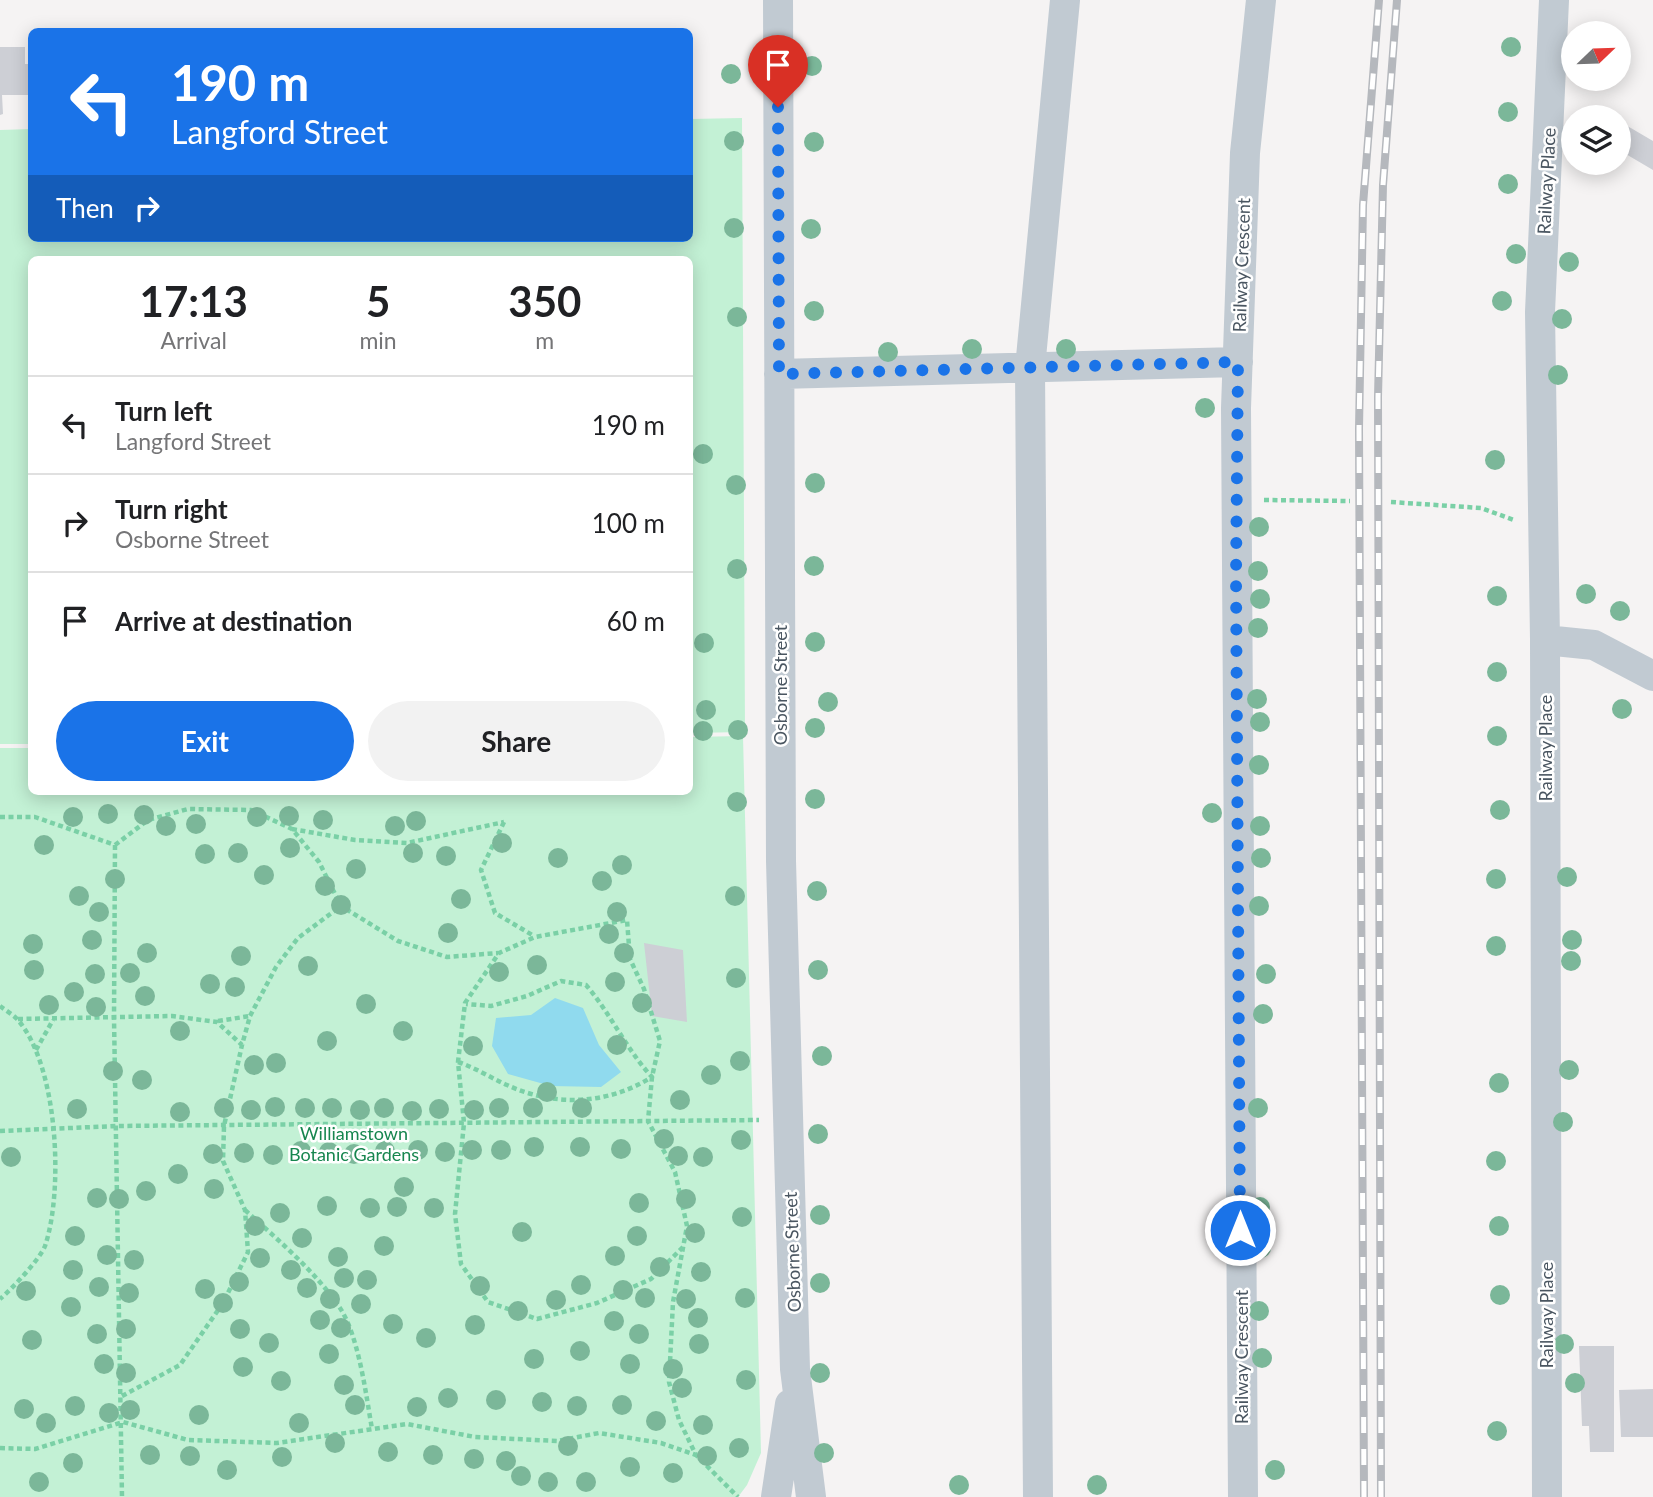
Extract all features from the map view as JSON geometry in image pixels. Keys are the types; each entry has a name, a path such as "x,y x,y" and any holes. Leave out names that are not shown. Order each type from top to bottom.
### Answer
{"street":[{"name":"Osborne Street","path":"778,0 781,862 795,1369 811,1497"},
{"path":"1038,1497 1030,368 1065,0"},
{"name":"Railway Crescent","path":"1242,1497 1236,496 1245,153 1261,0"},
{"name":"Railway Place","path":"1547,1497 1545,640 1540,312 1554,0"},
{"path":"779,374 1238,362"},
{"path":"1545,640 1594,645 1653,676"},
{"name":"Osborne Street","path":"776,1497 795,1369"}],"path":[{"path":"1236,496 1269,501 1350,501"},
{"path":"1391,502 1480,508 1544,531"},
{"path":"115,845 148,820 188,809 251,810 292,829 355,840 407,844 503,822 481,870 495,913 535,937"},
{"path":"0,817 35,817 115,845"},
{"path":"292,829 319,862 341,906 398,941 447,957 499,953 535,937 627,920 630,960 644,989 660,1041 652,1077 648,1121 675,1172 687,1226 673,1302 669,1382 679,1420 696,1455 738,1497"},
{"path":"115,845 114,1017 123,1422 122,1497"},
{"path":"122,1396 180,1365 223,1304 248,1252 244,1210 223,1161 224,1126 242,1045 250,1016 276,967 298,938 341,906"},
{"path":"499,953 465,1003 458,1062 464,1124 455,1214 461,1264 488,1302 537,1319 597,1303 650,1279 683,1247"},
{"path":"465,1003 491,1006 527,996 561,981 586,985 607,1009 633,1058 652,1077"},
{"path":"0,1006 17,1020 36,1050 51,1109 54,1199 44,1249 0,1299"},
{"path":"17,1020 172,1016 217,1021 250,1016"},
{"path":"36,1050 53,1020"},
{"path":"217,1021 242,1045"},
{"path":"458,1062 536,1097 570,1100 600,1100 628,1092 652,1077"},
{"path":"0,1131 117,1126 788,1119"},
{"path":"244,1210 294,1255 341,1310 359,1360 372,1429"},
{"path":"0,1448 36,1449 123,1422 188,1440 277,1443 407,1424 475,1437 557,1441 599,1433 662,1443 696,1455"}],"green space":[{"path":"742,118 745,732 693,733 693,256 28,256 28,744 0,744 0,130 28,129 28,242 693,242 693,119"},
{"name":"Williamstown Botanic Gardens","path":"743,736 761,1453 747,1485 738,1497 0,1497 0,748 28,748 28,795 693,795 693,737"}],"water":[{"path":"555,998 583,1008 599,1045 621,1072 601,1087 551,1086 508,1074 492,1046 496,1018 531,1015"}],"building":[{"path":"0,47 25,47 28,95 2,95 3,114 0,115"},
{"path":"1631,128 1653,141 1653,170 1631,157"},
{"path":"644,943 683,950 687,1022 652,1016"},
{"path":"1579,1346 1614,1346 1614,1452 1590,1452 1589,1426 1582,1426"},
{"path":"1653,1389 1653,1437 1621,1437 1619,1390"}],"railway":[{"path":"1364,1497 1359,429 1363,205 1379,0"},
{"path":"1381,1497 1378,397 1383,185 1397,0"}],"route":[{"path":"778,107 779,374 1238,362 1236,576 1240,1230"}]}
